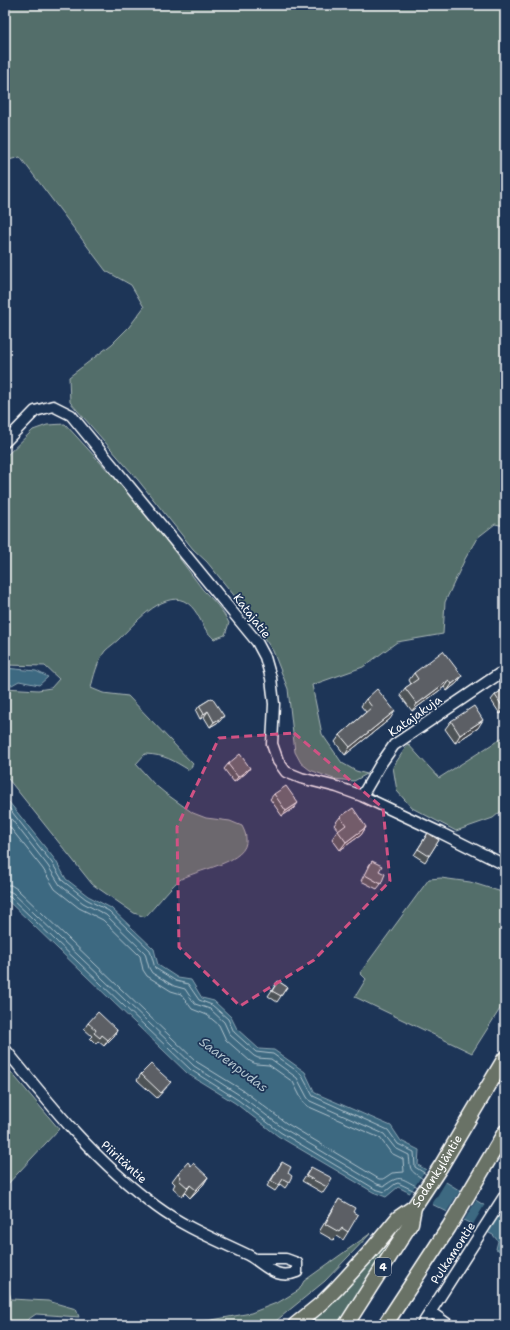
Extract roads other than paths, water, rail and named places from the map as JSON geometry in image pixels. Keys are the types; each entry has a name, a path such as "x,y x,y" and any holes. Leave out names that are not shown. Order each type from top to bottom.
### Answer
{"highway":[{"name":"Sodankyläntie","path":"346,1325 412,1223 414,1207 441,1166 505,1058"},
{"path":"385,1325 449,1227 505,1132"},
{"path":"295,1325 322,1303 337,1288 398,1218 414,1207"}],"street":[{"name":"Katajatie","path":"5,442 35,411 53,406 71,415 257,642 266,658 271,678 274,704 272,744 278,761 286,772 301,778 337,787 362,796 505,865"},
{"name":"Katajakuja","path":"362,796 380,765 394,745 499,674"},
{"name":"Piiritäntie","path":"5,1049 58,1113 97,1156 126,1183 157,1207 182,1223 254,1259"},
{"name":"Pulkamontie","path":"422,1325 505,1195"},
{"path":"431,1311 449,1325"}],"water":[{"path":"5,668 36,671 48,677 39,685 19,681 12,685 5,684"},
{"name":"Saarenpudas","path":"5,797 56,861 66,879 88,896 111,908 154,949 158,965 178,978 191,980 202,998 214,1001 231,1017 237,1029 259,1049 274,1050 305,1072 315,1093 391,1126 401,1141 419,1150 418,1165 505,1218 505,1253 496,1249 498,1241 493,1235 398,1187 386,1197 373,1192 278,1136 235,1103 188,1074 5,898"}]}
